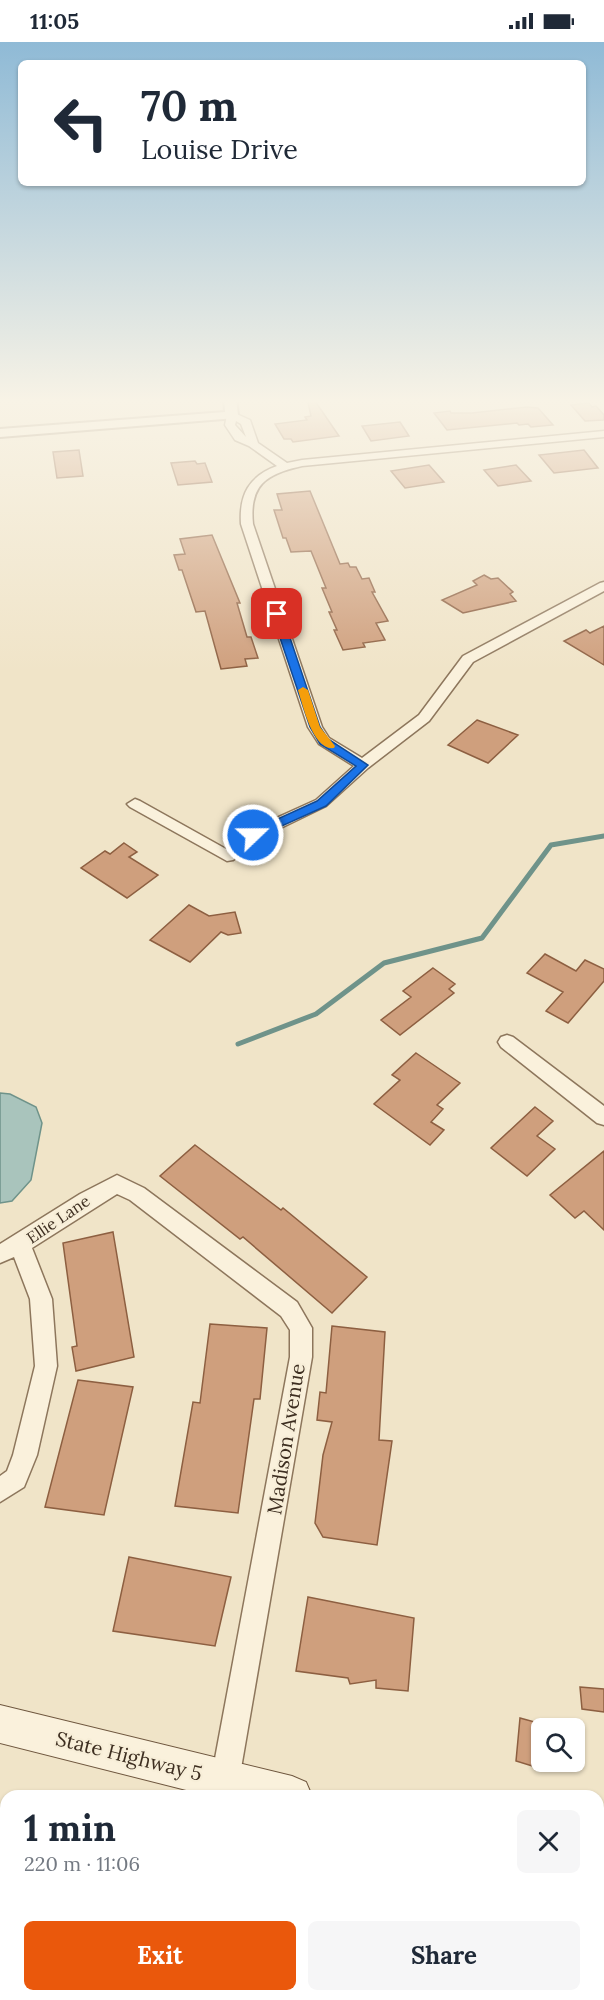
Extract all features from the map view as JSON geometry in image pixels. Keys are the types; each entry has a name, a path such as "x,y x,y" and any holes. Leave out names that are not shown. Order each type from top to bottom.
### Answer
{"main road":[{"name":"State Highway 5","path":"0,1724 267,1790"}],"street":[{"path":"252,489 244,501 246,524 315,727 324,741 363,765"},
{"path":"135,804 227,856 253,835 321,803 363,765 424,718 468,659 604,586"},
{"path":"507,1042 604,1117"},
{"name":"Ellie Lane","path":"10,1250 99,1192 117,1184"},
{"name":"Madison Avenue","path":"117,1184 137,1194 289,1309 301,1328 301,1358 225,1780"},
{"path":"8,1484 25,1455 46,1366 41,1299 10,1250"}],"water":[{"path":"0,1093 10,1094 36,1107 42,1123 31,1180 12,1201 0,1203"}],"building":[{"path":"310,491 340,564 348,563 350,567 356,567 362,579 369,578 375,592 372,592 388,621 376,623 385,640 363,643 365,647 343,650 334,630 337,630 329,612 332,612 322,588 326,588 311,551 291,552 286,538 283,538 274,510 282,510 277,494"},
{"path":"212,535 240,603 237,603 247,637 251,637 258,658 245,659 247,666 221,669 205,611 196,612 182,570 179,570 174,555 185,554 180,539"},
{"path":"484,575 491,579 498,578 513,592 510,594 516,601 463,613 442,600 477,585 473,581"},
{"path":"604,626 604,665 564,641 586,630 590,633"},
{"path":"477,720 518,735 488,763 448,745"},
{"path":"124,843 137,852 129,857 158,875 127,898 81,868 105,851 110,854"},
{"path":"189,905 209,916 235,912 241,933 228,935 221,932 190,962 150,940"},
{"path":"545,954 576,971 585,960 604,969 604,981 568,1023 546,1011 563,992 527,973"},
{"path":"433,968 455,984 449,989 454,993 400,1035 381,1020 411,997 403,991"},
{"path":"416,1053 460,1083 437,1105 443,1109 431,1122 444,1130 430,1145 374,1104 400,1080 392,1075"},
{"path":"535,1107 553,1121 537,1136 555,1149 527,1176 491,1148"},
{"path":"195,1145 281,1210 283,1208 367,1277 332,1313 243,1237 240,1239 160,1176"},
{"path":"604,1151 604,1230 584,1211 575,1218 550,1195"},
{"path":"113,1232 134,1357 76,1371 72,1347 77,1346 63,1243"},
{"path":"210,1324 267,1328 260,1399 254,1399 238,1513 175,1506 193,1402 200,1403"},
{"path":"332,1326 385,1332 379,1440 392,1441 377,1545 323,1537 315,1523 323,1455 332,1422 317,1420 320,1392 326,1393"},
{"path":"78,1380 133,1387 104,1515 45,1507"},
{"path":"129,1557 231,1577 215,1646 113,1631"},
{"path":"308,1597 414,1618 408,1691 376,1688 376,1680 350,1684 348,1678 296,1671"},
{"path":"580,1687 604,1689 604,1712 582,1709"},
{"path":"520,1718 531,1721 531,1766 516,1761"}],"waterway":[{"path":"238,1044 316,1014 384,963 482,938 551,845 604,836"}],"slow traffic":[{"path":"303,690 315,727 330,746"}],"route":[{"path":"253,835 321,803 363,765 339,753 324,741 315,727 277,614"}]}
